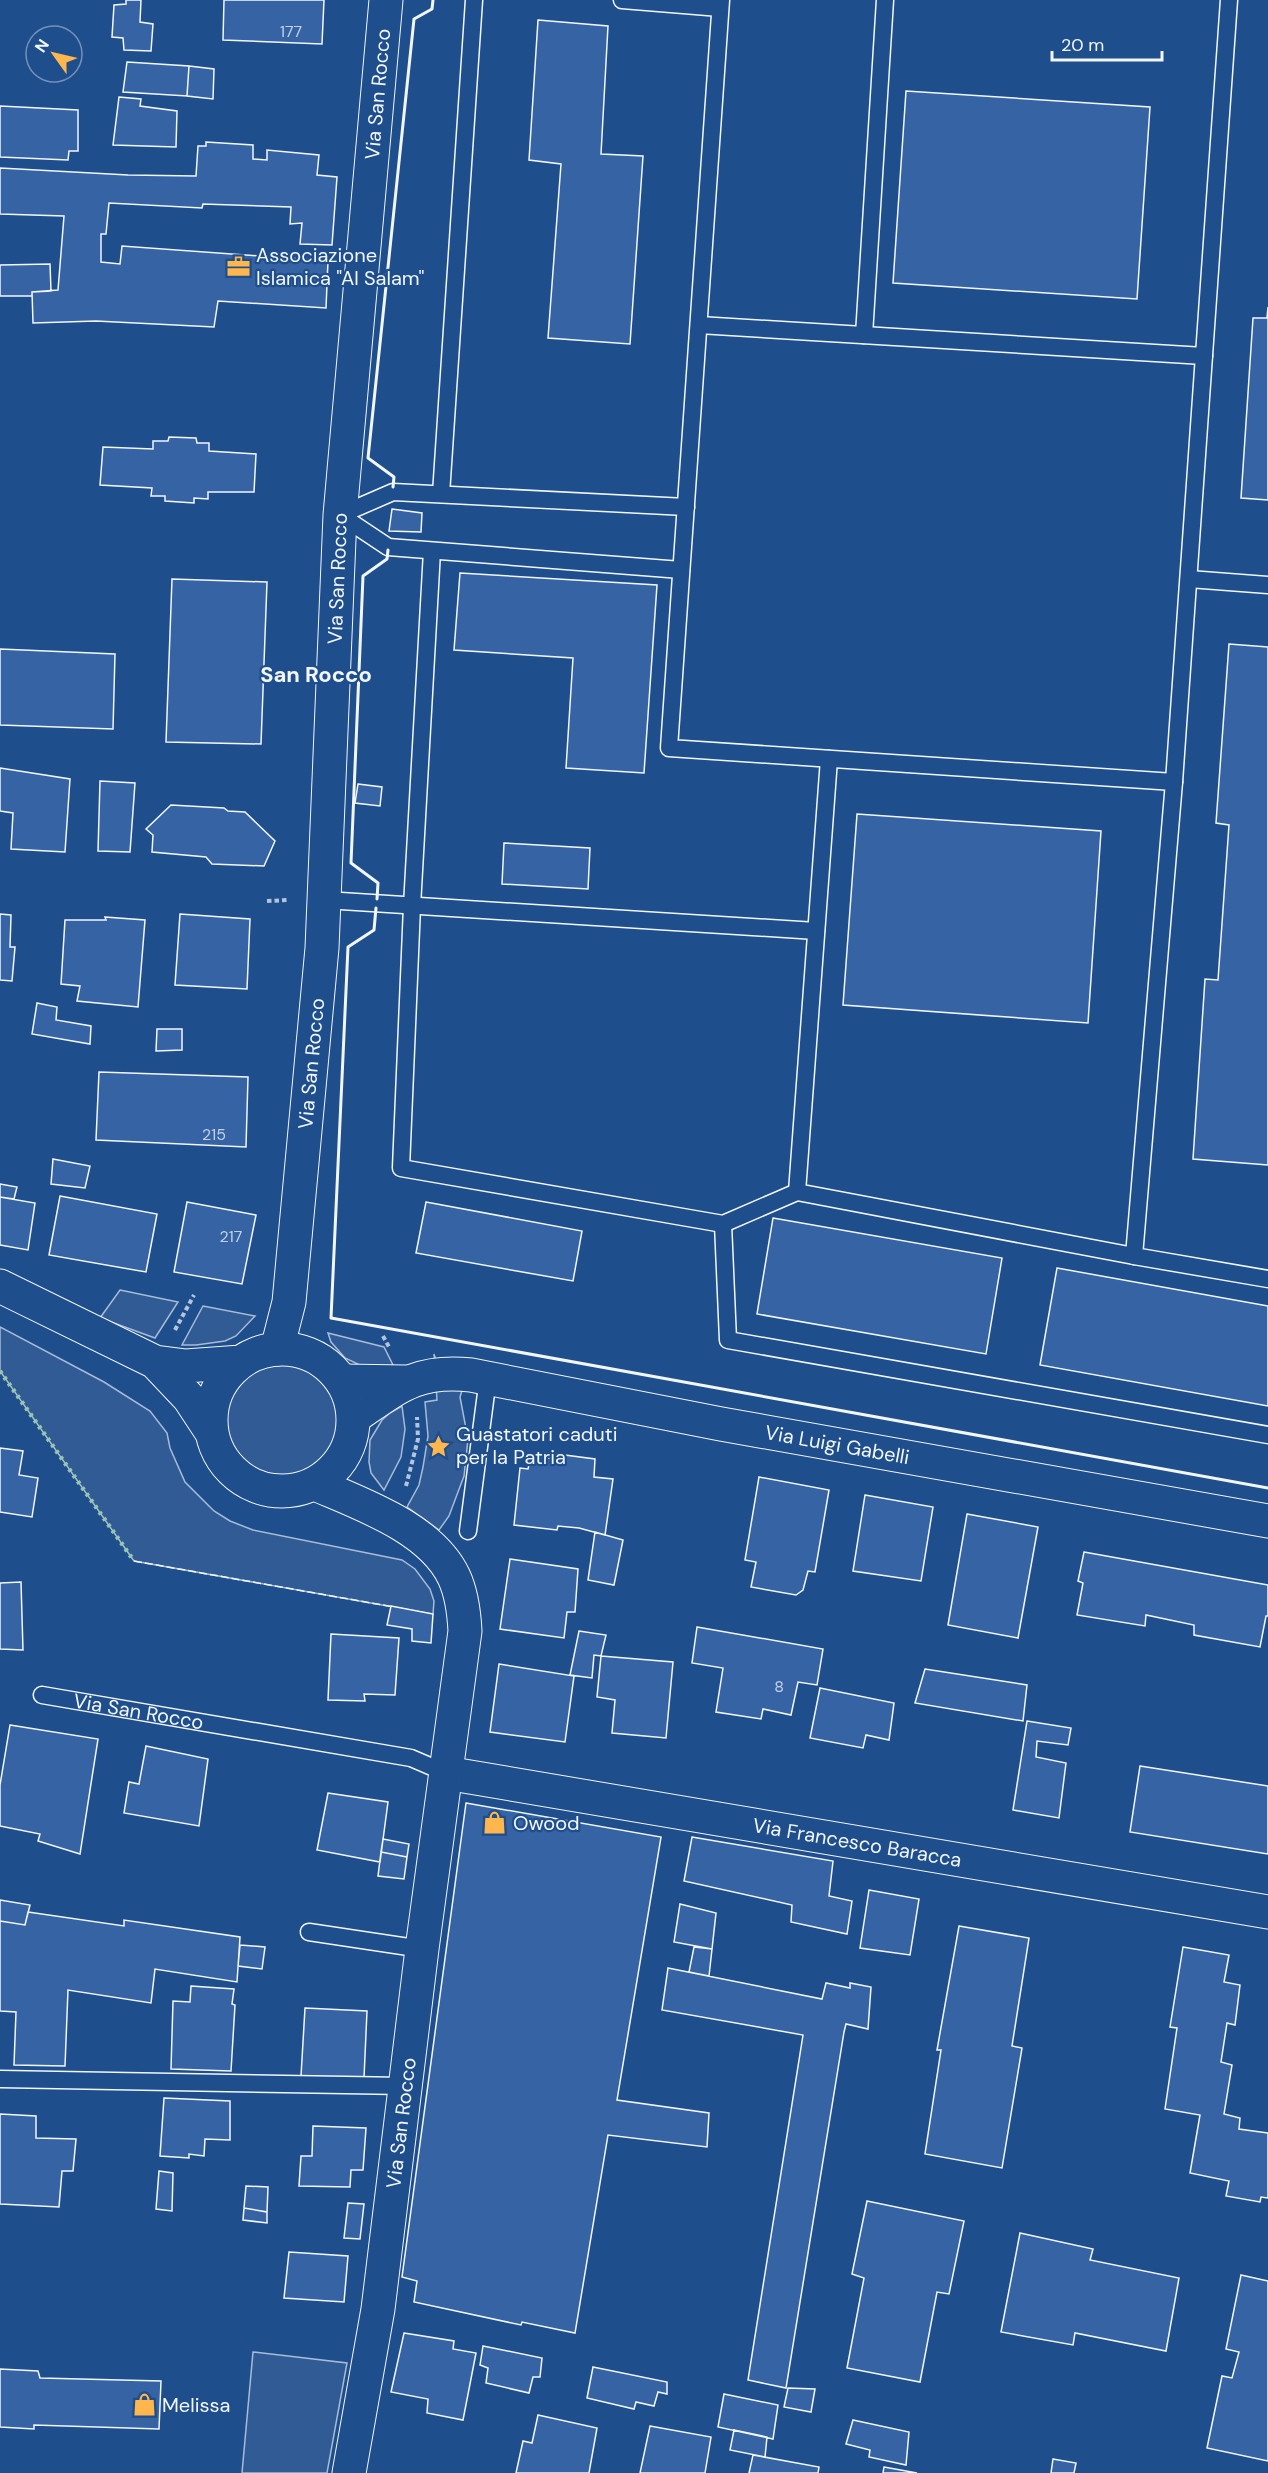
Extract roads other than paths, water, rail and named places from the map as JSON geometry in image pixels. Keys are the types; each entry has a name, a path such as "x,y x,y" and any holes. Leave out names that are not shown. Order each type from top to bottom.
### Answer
{"street":[{"name":"Via San Rocco","path":"286,1350 325,900 340,515 386,0"},
{"path":"0,1286 123,1336 155,1362 189,1398 212,1433 219,1454 233,1472 250,1484 272,1491 294,1491 315,1484 332,1472 345,1456 352,1436 354,1417 350,1398 342,1381 330,1366 314,1356 286,1350 259,1353 241,1362 227,1376 217,1392 212,1411 212,1433"},
{"path":"155,1362 186,1366 241,1362"},
{"name":"Via Luigi Gabelli","path":"354,1417 406,1382 426,1375 450,1372 721,1424 1268,1521"},
{"name":"Via Luigi Gabelli","path":"342,1381 406,1382"},
{"name":"Via San Rocco","path":"345,1456 395,1505 420,1538 445,1563 453,1575 462,1600 465,1631 422,1949 378,2309 349,2473"},
{"name":"Via San Rocco","path":"315,1484 395,1505"},
{"name":"Via Francesco Baracca","path":"446,1773 1268,1912"}],"lane":[{"path":"441,494 474,0"},
{"path":"622,0 721,4 669,748 1174,782"},
{"path":"864,335 885,0"},
{"path":"1134,1256 1174,782 1229,0"},
{"path":"699,325 1204,357"},
{"path":"340,515 393,492 686,507"},
{"path":"340,515 388,547 681,570"},
{"path":"432,551 412,906 401,1168 723,1224 797,1192 1268,1280"},
{"path":"1189,579 1268,585"},
{"path":"797,1192 829,759"},
{"path":"325,900 816,931"},
{"path":"723,1224 728,1340 1268,1435"},
{"path":"468,1531 488,1378"},
{"name":"Via San Rocco","path":"42,1695 411,1758 446,1773"},
{"path":"309,1932 422,1949"},
{"path":"0,2079 405,2086"}],"place":[{"name":"Associazione Islamica \"Al Salam\"","path":"238,266"},
{"name":"Guastatori caduti per la Patria","path":"438,1446"},
{"name":"Owood","path":"495,1823"},
{"name":"Melissa","path":"144,2405"}],"district":[{"name":"San Rocco","path":"316,674"}]}
